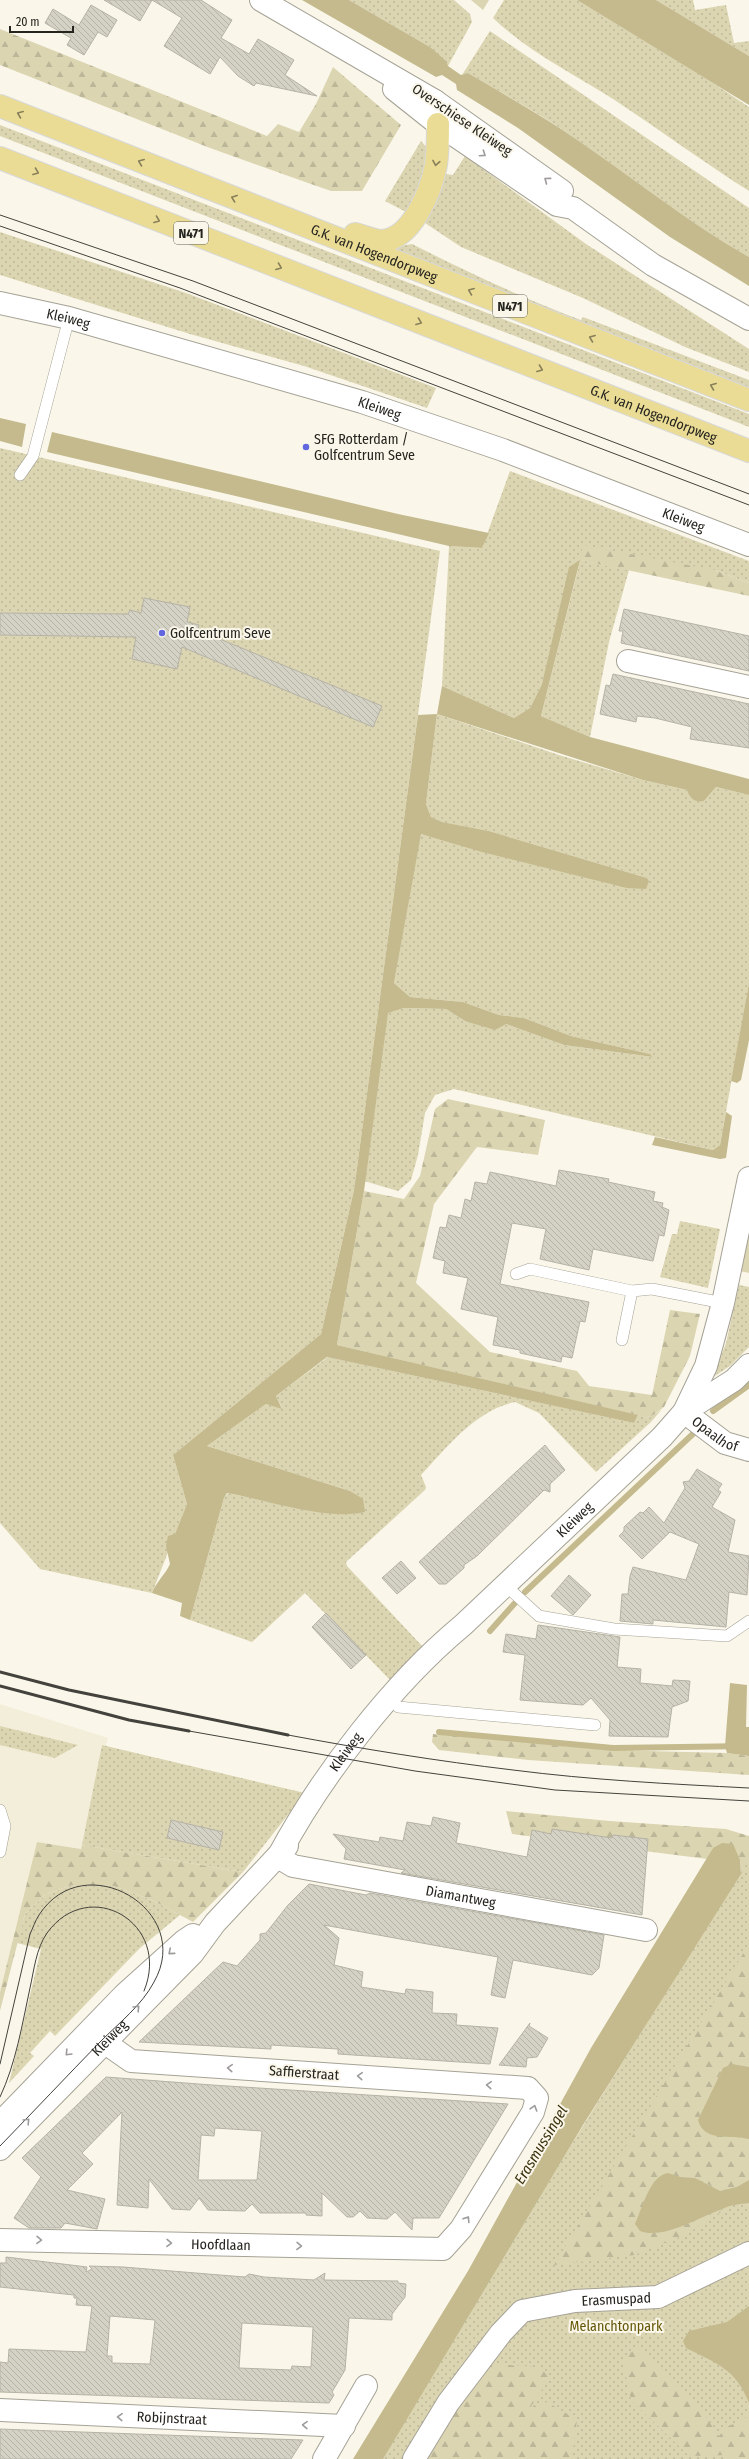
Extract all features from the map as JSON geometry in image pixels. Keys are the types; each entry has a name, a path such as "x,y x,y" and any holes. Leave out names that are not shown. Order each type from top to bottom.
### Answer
{"main road":[{"name":"G.K. van Hogendorpweg","path":"0,106 271,211 749,400"},
{"path":"271,211 382,241 399,236 408,227 427,193 436,165 438,124"},
{"name":"G.K. van Hogendorpweg","path":"0,158 749,452"}],"street":[{"name":"Overschiese Kleiweg","path":"261,0 436,101 566,194 573,208"},
{"name":"Overschiese Kleiweg","path":"339,46 438,124 557,205 573,208 653,265 749,319"},
{"name":"Kleiweg","path":"0,303 69,318 331,392 430,424 749,545"},
{"path":"628,661 749,687"},
{"name":"Kleiweg","path":"278,1857 307,1806 374,1718 436,1647 505,1585 662,1437 684,1412 706,1366 723,1302 749,1178"},
{"name":"Kleiweg","path":"684,1412 734,1380 749,1365"},
{"name":"Opaalhof","path":"684,1412 725,1443 749,1450"},
{"name":"Kleiweg","path":"0,2123 193,1952 215,1923 278,1857 329,1797 463,1624"},
{"name":"Diamantweg","path":"278,1857 293,1866 646,1930"},
{"name":"Kleiweg","path":"0,2149 98,2036"},
{"name":"Saffierstraat","path":"98,2036 131,2061 528,2088 537,2098 533,2112 461,2229 443,2249"},
{"name":"Hoofdlaan","path":"0,2240 443,2249"},
{"name":"Erasmuspad","path":"414,2459 448,2403 501,2333 522,2311 574,2301 658,2297 749,2253"},
{"path":"324,2459 366,2386"},
{"name":"Robijnstraat","path":"0,2410 344,2426"}],"lane":[{"path":"20,475 33,456 69,318"},
{"path":"516,1274 530,1269 632,1291 652,1289 723,1302"},
{"path":"622,1340 632,1291"},
{"path":"505,1585 539,1616 614,1629 727,1636 749,1621"},
{"path":"398,1707 595,1725"},
{"path":"0,1810 5,1826 0,1852"}],"shaded area":[{"path":"0,1704 108,1738 82,1849 37,1842 0,1992"}],"green space":[{"path":"349,0 454,0 470,14 472,22 448,66 430,47"},
{"path":"471,0 489,0 483,10"},
{"path":"504,0 577,0 710,81 749,107 749,191 613,99 551,62 521,42 493,18"},
{"path":"656,0 693,0 695,10 726,5 734,43 749,41 749,56"},
{"path":"0,29 267,136 278,124 299,132 316,104 333,67 401,125 362,191 331,191 210,148 0,65"},
{"path":"490,31 749,208 749,257 684,216 552,123 468,73 462,75"},
{"path":"0,125 749,414 749,427 0,136"},
{"path":"421,141 429,150 420,189 406,212 385,201"},
{"path":"465,156 586,244 749,349 749,372 685,347 583,298 461,247 425,223 445,174 453,175"},
{"path":"0,232 186,293 436,388 427,408 304,366 190,334 0,275"},
{"path":"412,244 453,265 559,312 581,320 583,317 749,380 749,390 390,248"},
{"path":"0,448 440,551 354,1190 321,1334 173,1455 187,1504 152,1593 40,1569 0,1523"},
{"path":"510,471 749,561 749,583 714,570 581,560 629,570 609,642 590,737 541,716 580,561 542,684 530,708 514,718 442,686 449,546 482,548"},
{"path":"583,545 714,570 749,583 749,596 580,560"},
{"path":"437,714 559,755 643,780 687,790 704,801 716,787 749,795 749,983 720,1145 713,1150 454,1089 435,1095 425,1113 418,1155 411,1180 398,1191 364,1181 387,1013 404,1008 446,1009 465,1021 506,1024 564,1045 653,1057 650,1054 571,1036 524,1018 499,1015 463,1002 410,997 394,983 420,834 649,881 647,878 489,831 441,822 431,817 426,804"},
{"path":"448,1099 545,1120 538,1155 477,1147 434,1204 416,1283 490,1352 577,1371 589,1386 652,1395 670,1310 700,1314 690,1356 664,1407 649,1418 337,1345 364,1191 404,1199 420,1176 435,1109"},
{"path":"680,1221 720,1229 708,1288 660,1277 672,1234 677,1234"},
{"path":"749,1229 749,1273 740,1271"},
{"path":"739,1285 749,1287 749,1347 730,1366 713,1377 726,1343"},
{"path":"328,1357 634,1423 638,1415 649,1418 662,1409 651,1422 596,1472 539,1413 515,1402 501,1406 475,1421 452,1442 421,1475 426,1487 425,1490 346,1562 347,1566 424,1648 393,1683 305,1593 252,1642 190,1620 224,1498 228,1493 313,1511 355,1514 350,1491 207,1446 266,1404 282,1408 276,1396"},
{"path":"0,1726 78,1745 55,1758 0,1745"},
{"path":"433,1734 609,1750 727,1753 749,1756 749,1775 528,1760 439,1750 432,1742"},
{"path":"102,1745 305,1793 243,1872 82,1845"},
{"path":"506,1811 610,1821 726,1829 749,1836 749,1859 741,1874 740,1860 713,1848 707,1859 512,1834"},
{"path":"37,1842 81,1849 82,1845 243,1872 193,1922 152,1900 114,1886 71,1885 45,1895 25,1914 0,2011 0,1992"},
{"name":"Melanchtonpark","path":"749,1859 749,2459 376,2459 729,1891"},
{"path":"71,1885 114,1886 152,1900 180,1915 140,1948 55,2036 50,2031 30,2053 34,2056 9,2083 41,1949 17,1943 25,1914 45,1895"},
{"path":"749,1944 749,2067 723,2068 698,2120 708,2134 749,2139 749,2180 737,2187 720,2191 702,2181 664,2174 654,2182 635,2224 636,2228 691,2223 729,2207 685,2235 634,2255 554,2265"},
{"path":"636,2347 692,2399 711,2423 719,2436 727,2427 749,2416 749,2459 729,2459 727,2455 689,2456 631,2400 623,2361"},
{"path":"492,2364 535,2367 551,2376 530,2408 547,2402 577,2420 572,2459 424,2459 475,2382"}],"water":[{"path":"302,0 349,0 430,47 446,61 448,66 461,75 468,73 552,123 684,216 749,257 749,286 670,237 518,128 457,90 456,84 442,75 436,77"},
{"path":"577,0 656,0 749,56 749,105"},
{"path":"0,418 26,424 22,447 0,441"},
{"path":"52,432 398,514 489,533 482,548 449,546 47,452"},
{"path":"580,560 541,716 590,737 749,779 749,795 716,787 704,801 695,801 691,798 687,790 643,780 437,714 442,686 514,718 530,708 542,684 569,567"},
{"path":"437,714 426,804 431,817 442,822 489,831 647,878 649,881 646,889 627,888 482,852 421,834 394,983 410,997 463,1002 499,1015 524,1018 571,1036 650,1054 653,1057 564,1045 506,1024 495,1030 465,1021 446,1009 404,1008 388,1013 364,1191 337,1345 638,1415 634,1423 327,1357 276,1396 282,1409 266,1404 207,1446 350,1491 363,1499 365,1512 333,1514 315,1512 227,1493 224,1498 190,1620 180,1616 182,1603 152,1593 170,1564 166,1546 168,1536 175,1534 187,1504 173,1455 321,1334 354,1190 418,715"},
{"path":"749,983 749,1040 741,1080 737,1083 731,1081"},
{"path":"726,1112 732,1116 726,1158 720,1159 652,1145 655,1137 713,1150 720,1145"},
{"path":"730,1683 747,1685 746,1727 749,1727 749,1756 727,1753 725,1746"},
{"name":"Erasmussingel","path":"722,1843 733,1844 740,1860 741,1874 583,2125 383,2459 353,2459 468,2271 591,2048 713,1848"},
{"path":"732,2064 749,2067 749,2139 712,2135 701,2127 698,2120 723,2068"},
{"path":"668,2173 680,2177 695,2178 720,2191 737,2187 749,2180 749,2203 728,2207 670,2230 649,2233 640,2231 635,2224 647,2194 656,2180 662,2175"},
{"path":"749,2306 749,2403 738,2382 724,2368 686,2348 683,2341 689,2331 727,2322"}],"building":[{"path":"104,0 152,0 140,21"},
{"path":"152,0 201,0 232,20 221,38 249,54 258,39 294,60 285,75 317,96 256,83 254,86 238,76 220,57 210,74 164,46 182,18"},
{"path":"91,5 117,20 107,37 98,32 84,55 67,45 71,38 45,23 53,9 79,25"},
{"path":"144,598 190,607 187,622 199,625 198,630 382,706 373,727 182,647 177,669 132,659 136,637 0,635 0,613 128,614 130,610 141,613"},
{"path":"624,609 749,636 749,671 621,643 623,631 619,631"},
{"path":"613,674 749,704 749,748 690,739 692,727 655,718 637,716 636,722 600,714 606,685 610,686"},
{"path":"559,1170 609,1179 608,1182 655,1192 653,1201 663,1203 662,1207 669,1210 664,1236 659,1235 653,1261 593,1249 589,1270 540,1259 546,1229 512,1223 500,1284 589,1302 585,1322 580,1321 572,1358 562,1356 561,1362 520,1353 520,1350 493,1345 498,1317 461,1309 468,1278 443,1273 445,1261 433,1258 440,1227 446,1228 449,1215 461,1218 465,1199 471,1201 475,1182 487,1184 490,1172 556,1186"},
{"path":"545,1445 565,1470 550,1484 550,1492 544,1490 477,1556 464,1565 464,1568 453,1578 446,1584 439,1584 419,1562"},
{"path":"697,1469 722,1484 718,1490 721,1492 712,1507 735,1520 728,1552 749,1556 747,1595 729,1592 726,1627 653,1620 653,1624 620,1621 622,1594 628,1594 630,1576 633,1567 686,1580 699,1544 670,1532 642,1559 619,1536 624,1531 624,1527 640,1512 643,1513 649,1507 664,1523 685,1488 683,1482 689,1481"},
{"path":"401,1561 416,1578 397,1594 382,1578"},
{"path":"569,1575 591,1595 573,1615 551,1596"},
{"path":"326,1613 366,1655 351,1669 312,1627"},
{"path":"538,1625 620,1637 617,1667 641,1669 640,1683 672,1686 673,1680 690,1681 688,1701 672,1707 668,1737 609,1736 610,1720 591,1698 583,1705 520,1700 525,1655 503,1652 506,1634 536,1639"},
{"path":"433,1817 460,1823 456,1843 527,1857 532,1830 551,1834 552,1829 612,1838 613,1835 648,1839 642,1915 401,1873 405,1870 344,1859 346,1849 333,1834 379,1842 380,1837 403,1841 407,1822 431,1826"},
{"path":"171,1820 223,1832 219,1850 167,1838"},
{"path":"309,1884 366,1895 370,1893 604,1935 599,1968 592,1975 513,1960 505,1998 491,1995 498,1957 324,1925 339,1938 334,1965 363,1972 361,1987 405,1994 406,1989 433,1992 432,2013 457,2014 456,2025 498,2028 490,2064 338,2054 338,2049 271,2045 271,2049 139,2042 223,1962 237,1966 260,1940 260,1934 266,1933 288,1905"},
{"path":"530,2023 529,2026 548,2038 537,2057 527,2058 526,2067 499,2065"},
{"path":"106,2077 508,2104 439,2218 413,2218 412,2230 395,2212 387,2219 367,2218 360,2211 353,2217 347,2217 322,2193 322,2216 306,2215 306,2213 260,2213 252,2204 245,2211 208,2210 199,2198 190,2210 172,2209 149,2179 148,2208 117,2205 122,2112 82,2153 93,2164 67,2190 105,2199 97,2229 65,2223 61,2228 29,2228 14,2218 41,2177 22,2158","holes":["215,2128 262,2131 257,2180 198,2180 201,2135 214,2136"]},
{"path":"6,2257 87,2267 86,2272 92,2269 89,2266 123,2267 245,2277 249,2274 264,2277 314,2280 325,2273 324,2280 398,2281 398,2283 406,2284 405,2297 392,2314 392,2320 349,2318 345,2370 332,2392 334,2395 329,2403 0,2392 0,2362 8,2363 9,2349 86,2352 92,2306 76,2305 77,2298 74,2298 74,2295 0,2287 0,2263 6,2263","holes":["110,2316 155,2320 150,2364 112,2363 112,2356 107,2356","242,2323 313,2327 311,2367 292,2366 291,2370 239,2368"]},
{"path":"0,2429 303,2440 291,2459 0,2459"}],"waterway":[{"path":"713,1411 749,1385"},
{"path":"525,1592 695,1432"},
{"path":"490,1631 515,1603"},
{"path":"439,1732 613,1748 749,1746"}],"tram line":[{"path":"0,215 193,281 749,494"},
{"path":"0,226 180,288 749,505"},
{"path":"189,1731 415,1771 555,1790 749,1801"},
{"path":"288,1735 428,1759 542,1773 631,1781 749,1788"},
{"path":"0,2064 30,1934 39,1915 59,1895 82,1886 106,1886 129,1895 147,1911 160,1931 163,1956 154,1982 130,2013 0,2146"},
{"path":"0,2097 6,2084 14,2057 40,1946 47,1933 64,1916 84,1908 104,1908 122,1915 137,1927 147,1945 150,1967 144,1991"}],"railway":[{"path":"0,1672 69,1690 288,1735"},
{"path":"0,1686 129,1720 189,1731"}],"place":[{"name":"SFG Rotterdam / Golfcentrum Seve","path":"306,447"},
{"name":"Golfcentrum Seve","path":"162,633"}]}
